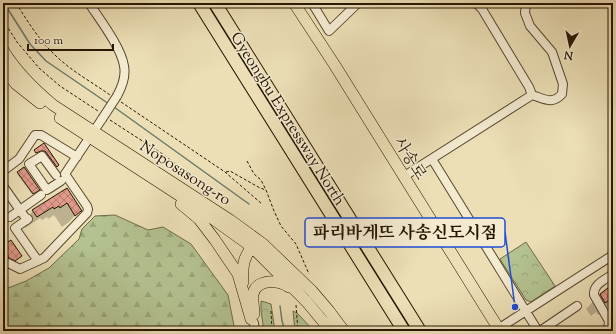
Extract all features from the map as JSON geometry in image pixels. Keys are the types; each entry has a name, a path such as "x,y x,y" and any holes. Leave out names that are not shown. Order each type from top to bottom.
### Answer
{"highway":[{"name":"Gyeongbu Expressway North","path":"199,3 404,331"},
{"path":"216,3 420,331"}],"main road":[{"name":"사송로","path":"294,3 334,64 499,330"},
{"name":"Noposasong-ro","path":"3,50 36,91 53,105 156,181 257,246 299,301 331,331"},
{"name":"Noposasong-ro","path":"3,68 16,84 56,115 91,134 230,220 257,246 312,291 344,331"},
{"path":"156,181 199,220 215,240 238,274 254,323"},
{"path":"254,323 243,281 243,268 246,256 257,246"},
{"path":"254,323 253,294 257,287 262,283 284,284 299,301"}],"street":[{"path":"8,263 20,270 44,258 87,213 87,206 63,178 117,96 122,86 124,74 123,61 89,3"},
{"path":"312,3 329,31 358,3"},
{"path":"476,3 482,9 529,86 532,95"},
{"path":"403,177 532,95 552,101 557,99 562,94 563,88 552,52 530,26 526,13 526,3"},
{"path":"3,171 19,159 35,135 41,135 77,157"},
{"path":"432,159 539,331 577,306"},
{"path":"3,186 27,220 15,228 38,261"},
{"path":"10,216 41,195"},
{"path":"499,330 613,255"},
{"path":"608,331 609,321 594,295 594,290 595,286 613,274"}],"path":[{"path":"16,3 35,33 54,55 106,92"},
{"path":"124,105 225,172 262,204"},
{"path":"247,161 254,174 261,180 282,226 296,244 308,274"},
{"path":"225,172 230,171 266,190"},
{"path":"298,331 299,301"},
{"path":"271,311 272,331"}],"green space":[{"path":"115,215 148,230 163,227 191,244 228,295 235,331 3,331 3,290 26,281 49,268 79,239 82,229 95,216"},
{"path":"526,242 555,286 531,302 526,300 500,259"},
{"path":"261,301 271,304 275,331 264,331"},
{"path":"293,311 297,313 314,331 295,331"}],"building":[{"path":"44,143 59,165 57,167 45,151 36,153 34,150"},
{"path":"24,167 40,190 33,194 17,172"},
{"path":"67,188 82,211 75,216 67,203 60,208 59,206 54,209 53,207 37,217 32,210"},
{"path":"11,240 22,256 15,261 9,258 6,254 3,256 3,245"},
{"path":"613,284 613,298 605,303 600,294"}],"waterway":[{"path":"4,3 30,44 46,61 109,104"},
{"path":"114,107 249,204"},
{"path":"280,306 285,331"}],"place":[{"name":"파리바게뜨 사송신도시점","path":"515,307"}]}
